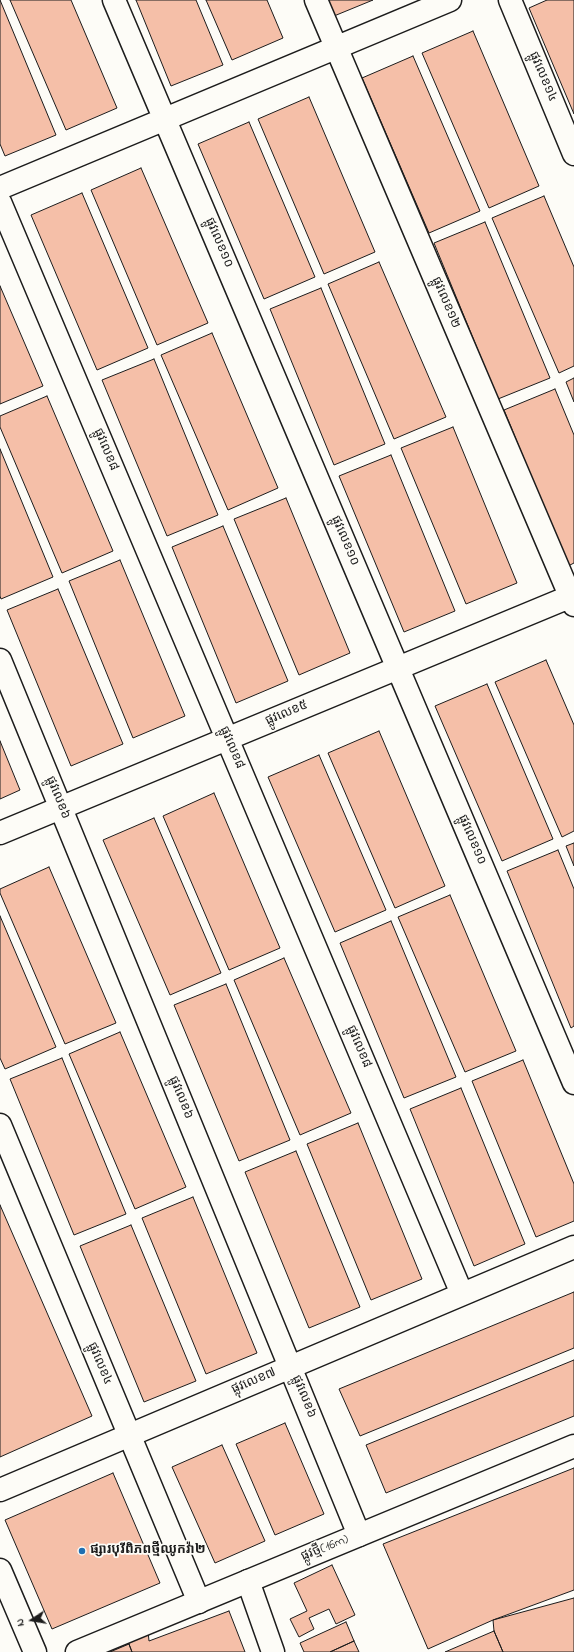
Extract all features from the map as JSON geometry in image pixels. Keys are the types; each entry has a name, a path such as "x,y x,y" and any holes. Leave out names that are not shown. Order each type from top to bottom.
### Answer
{"street":[{"name":"ផ្លូវលេខ១០","path":"114,0 574,1084"},
{"name":"ផ្លូវលេខ១២","path":"316,0 573,599"},
{"path":"0,188 450,0"},
{"name":"ផ្លូវលេខ១៤","path":"510,0 574,154"},
{"name":"ផ្លូវលេខ៨","path":"0,202 462,1294"},
{"name":"ផ្លូវលេខ៥","path":"0,833 398,668 573,599"},
{"name":"ផ្លូវលេខ៦","path":"0,660 359,1535"},
{"name":"ផ្លូវលេខ៤","path":"0,1125 199,1602"},
{"name":"ផ្លុវលេខ៧","path":"0,1490 574,1247"},
{"name":"ផ្លូវថ្មី(16m)","path":"77,1652 574,1446"},
{"path":"0,1570 35,1652"},
{"path":"248,1581 273,1652"}],"building":[{"path":"0,0 56,135 5,156 0,144"},
{"path":"10,0 71,0 117,108 66,130"},
{"path":"136,0 196,0 223,65 171,86"},
{"path":"206,0 267,0 283,38 232,60"},
{"path":"327,0 373,0 334,16"},
{"path":"547,0 574,0 574,114 529,8"},
{"path":"473,31 539,186 489,208 422,53"},
{"path":"413,56 480,211 429,233 362,78"},
{"path":"309,97 375,252 324,274 258,119"},
{"path":"249,122 315,277 264,299 198,144"},
{"path":"141,168 208,323 157,345 91,190"},
{"path":"82,193 148,348 97,370 31,215"},
{"path":"544,196 574,267 574,366 559,373 492,218"},
{"path":"485,222 550,378 498,399 434,243"},
{"path":"379,262 446,417 394,439 328,284"},
{"path":"0,286 43,386 0,404"},
{"path":"321,288 385,444 334,465 270,309"},
{"path":"212,333 278,488 228,510 161,355"},
{"path":"154,359 218,515 167,536 102,380"},
{"path":"574,378 574,402 566,382"},
{"path":"555,389 574,435 574,563 568,566 504,410"},
{"path":"47,396 113,551 62,573 0,427 0,416"},
{"path":"453,427 517,583 466,604 401,448"},
{"path":"0,449 53,577 1,599 0,596"},
{"path":"391,455 455,611 404,632 339,476"},
{"path":"286,498 350,653 299,675 234,519"},
{"path":"223,526 288,681 236,703 172,547"},
{"path":"120,560 185,716 133,738 69,581"},
{"path":"58,589 123,744 71,766 7,610"},
{"path":"546,660 574,725 574,831 562,837 495,682"},
{"path":"487,684 553,839 502,861 435,706"},
{"path":"379,731 445,886 395,908 328,753"},
{"path":"0,741 20,790 0,799"},
{"path":"319,755 386,910 335,932 268,777"},
{"path":"214,793 280,948 229,970 163,816"},
{"path":"154,818 221,973 170,995 103,840"},
{"path":"574,843 574,866 566,846"},
{"path":"558,850 574,889 574,1026 571,1028 507,871"},
{"path":"49,867 116,1023 65,1044 0,893 0,889"},
{"path":"450,895 516,1051 465,1072 398,917"},
{"path":"0,916 56,1047 5,1069 0,1058"},
{"path":"391,921 456,1077 404,1098 340,943"},
{"path":"284,958 351,1113 300,1135 234,980"},
{"path":"226,984 290,1140 239,1161 174,1005"},
{"path":"120,1032 186,1187 135,1209 69,1054"},
{"path":"62,1058 126,1214 74,1235 10,1079"},
{"path":"523,1060 574,1184 574,1221 536,1237 472,1081"},
{"path":"461,1088 525,1244 474,1266 410,1109"},
{"path":"358,1123 422,1279 371,1300 307,1144"},
{"path":"296,1151 360,1307 309,1328 245,1172"},
{"path":"193,1197 257,1353 206,1374 142,1218"},
{"path":"0,1205 92,1416 0,1457"},
{"path":"131,1225 196,1381 144,1402 80,1246"},
{"path":"574,1292 574,1348 360,1436 339,1389"},
{"path":"574,1360 574,1416 386,1493 366,1445"},
{"path":"285,1423 324,1514 275,1535 236,1444"},
{"path":"222,1445 265,1541 215,1563 172,1467"},
{"path":"574,1468 574,1590 493,1620 428,1649 383,1544"},
{"name":"ផ្សារបុរីពិភពថ្មីឈូកវ៉ា២","path":"113,1473 160,1583 52,1629 5,1520"},
{"path":"332,1565 355,1615 336,1624 329,1609 309,1618 314,1629 299,1637 290,1619 307,1611 294,1583"},
{"path":"574,1598 574,1652 503,1652 494,1631 493,1620"},
{"path":"229,1611 245,1652 132,1652 127,1639 148,1631 149,1641"},
{"path":"346,1622 354,1641 330,1652 304,1652 300,1643"},
{"path":"494,1631 503,1652 445,1652"},
{"path":"354,1641 359,1652 330,1652"},
{"path":"129,1644 132,1652 110,1652"}],"place":[{"name":"ផ្សារបុរីពិភពថ្មីឈូកវ៉ា២","path":"82,1551"}]}
